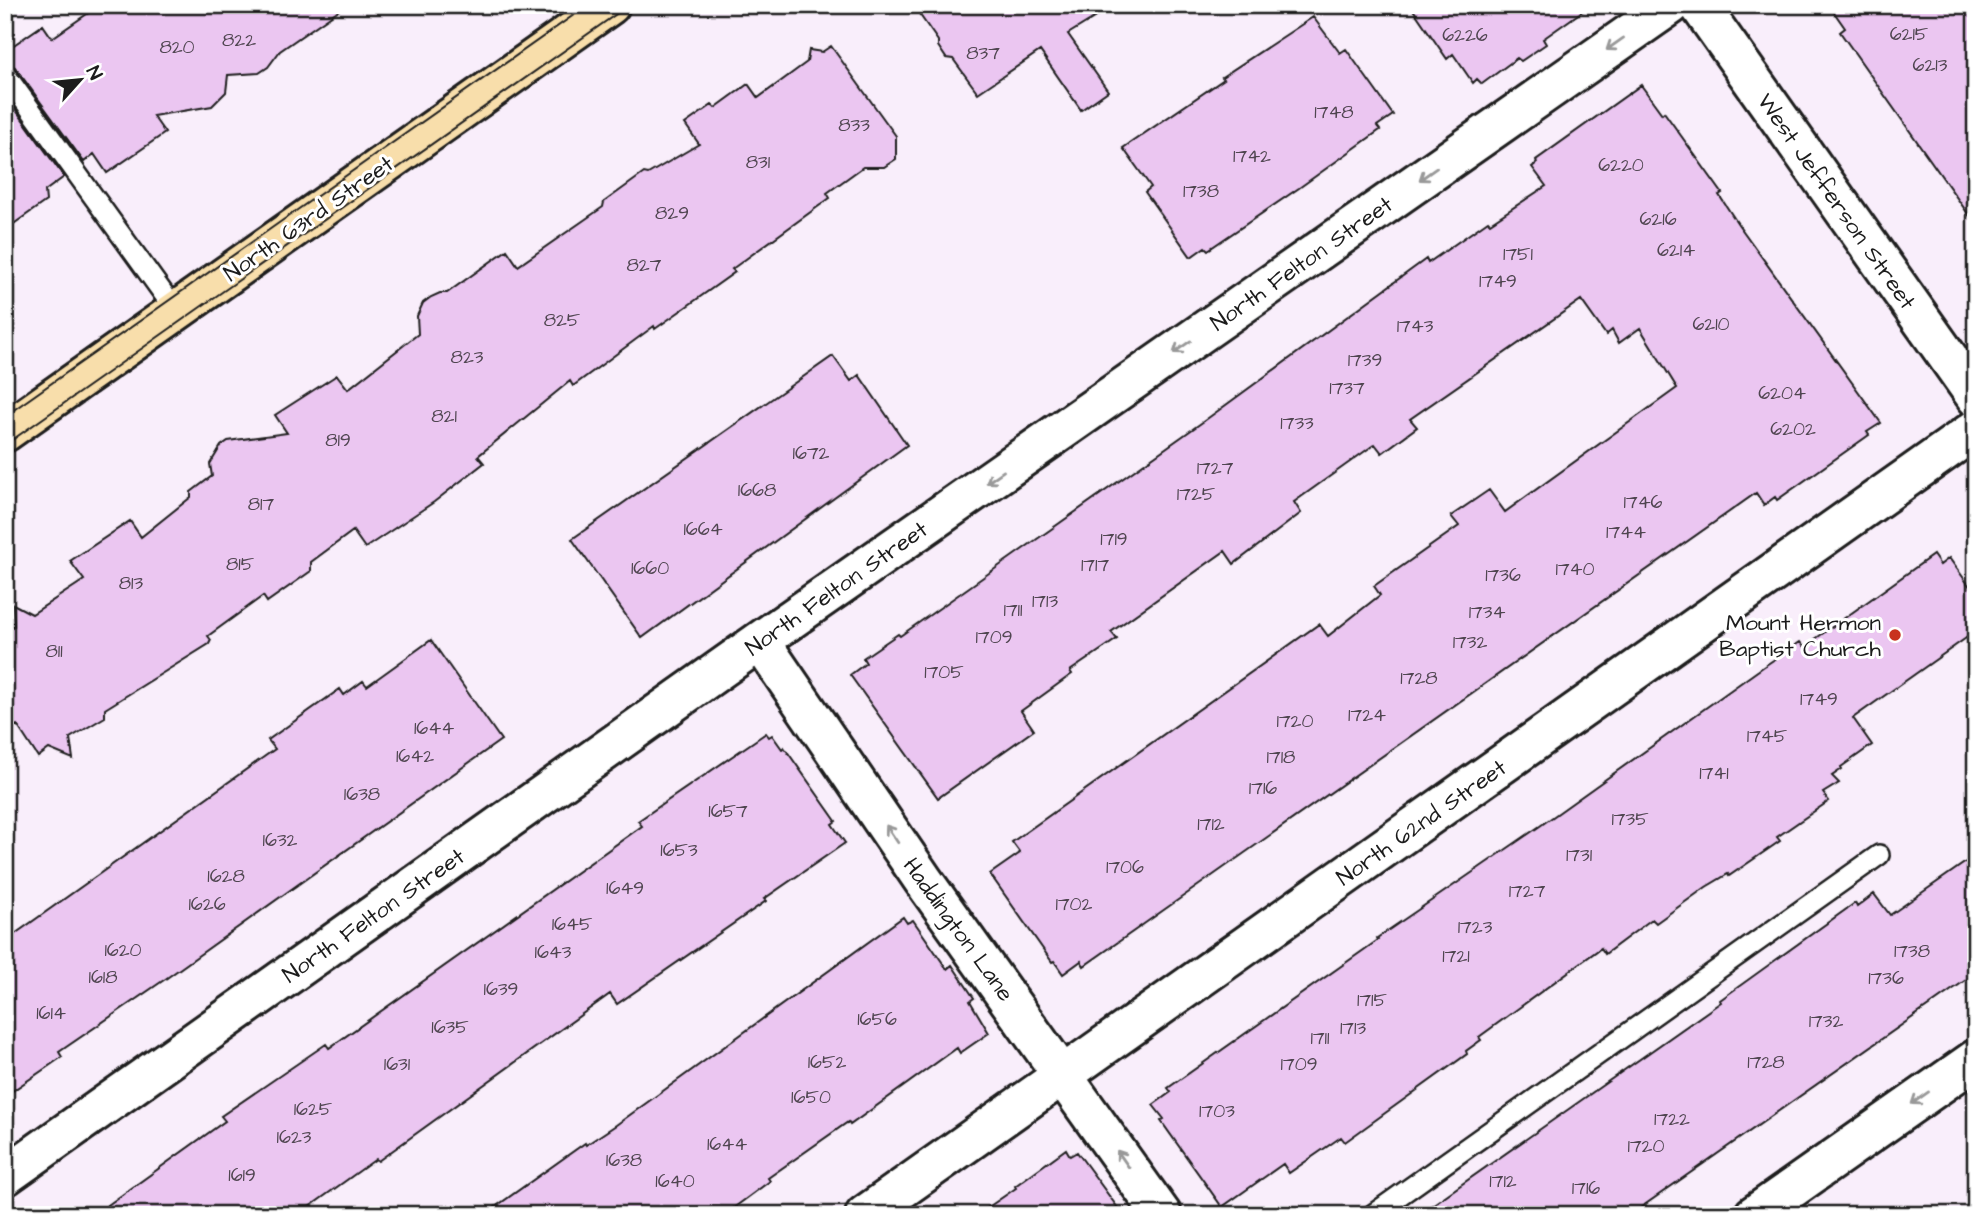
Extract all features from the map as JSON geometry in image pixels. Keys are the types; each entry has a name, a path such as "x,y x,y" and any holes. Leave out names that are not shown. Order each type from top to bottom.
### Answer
{"main road":[{"name":"North 63rd Street","path":"5,432 610,5"}],"street":[{"name":"North Felton Street","path":"5,1175 760,641 1671,5"},
{"name":"West Jefferson Street","path":"1699,5 1976,397"},
{"name":"North 62nd Street","path":"865,1215 1976,429"},
{"name":"Haddington Lane","path":"760,641 923,880 1162,1215"},
{"path":"1754,1215 1976,1059"}],"lane":[{"path":"5,74 176,311"},
{"path":"1372,1215 1879,855"}],"building":[{"path":"100,5 346,5 280,51 268,67 259,73 228,75 226,92 212,106 153,116 165,133 107,173 94,154 84,162 15,67 5,62 5,51 43,25 52,38"},
{"path":"913,5 1115,5 1068,34 1108,91 1081,110 1040,51 978,93 953,59 946,58 938,46 938,41"},
{"path":"1410,5 1591,5 1543,39 1546,44 1521,61 1517,58 1482,84 1477,79 1473,83 1453,54 1447,59"},
{"path":"1829,5 1976,5 1976,225 1840,32 1845,28"},
{"path":"1313,17 1340,53 1346,49 1393,115 1377,126 1380,130 1299,188 1208,250 1205,247 1191,257 1145,192 1151,187 1123,148 1224,79 1222,77"},
{"path":"831,46 896,136 896,159 884,167 863,167 827,193 830,198 732,269 735,272 655,329 654,326 573,386 570,381 478,456 484,463 434,502 365,548 353,531 311,562 311,571 267,602 263,596 208,636 211,640 209,644 105,709 105,717 70,738 73,759 49,749 38,757 17,725 5,732 5,631 14,626 13,604 32,614 84,580 70,561 130,521 141,537 191,497 191,492 212,476 210,464 221,446 228,441 287,433 275,415 337,375 348,389 418,334 417,316 423,303 431,297 447,293 507,250 518,266 603,207 604,202 644,173 648,174 699,144 685,124 712,105 715,108 748,84 758,98 807,62 809,50 822,52"},
{"path":"1641,85 1662,114 1664,112 1722,193 1719,195 1738,224 1881,423 1867,432 1869,435 1777,500 1775,497 1764,505 1756,493 1084,966 1081,961 1063,974 990,874 1020,853 1012,842 1319,624 1328,636 1380,595 1374,586 1459,526 1451,516 1489,490 1505,512 1677,388 1640,328 1619,343 1612,330 1606,335 1581,300 1410,419 1417,427 1382,453 1375,444 1294,502 1301,513 1234,564 1225,551 1111,632 1117,639 1070,671 1072,674 1021,711 1034,730 938,798 850,675 866,663 863,658 898,634 900,636 1204,421 1426,259 1428,263 1488,221 1490,223 1546,186 1532,167 1537,163 1536,160"},
{"path":"5,95 64,177 45,191 46,201 5,230"},
{"path":"833,356 851,381 859,375 907,445 642,638 572,539"},
{"path":"1933,555 1940,565 1949,558 1976,595 1976,631 1853,718 1872,745 1832,776 1839,783 1823,793 1829,801 1777,837 1780,841 1729,876 1728,874 1706,887 1656,923 1652,919 1605,954 1601,948 1479,1037 1481,1040 1466,1051 1467,1054 1345,1142 1341,1137 1289,1173 1283,1164 1222,1207 1161,1121 1164,1119 1153,1105 1171,1092 1168,1088 1763,667 1800,642 1804,647"},
{"path":"431,640 501,740 59,1052 62,1057 5,1096 5,941 275,749 268,740 340,689 344,695 363,681 367,686"},
{"path":"766,733 769,737 772,735 782,749 784,747 836,821 832,824 845,843 764,899 766,901 617,1004 610,994 378,1161 376,1159 298,1215 94,1215 225,1121 221,1116 326,1044 329,1048 642,826 638,821"},
{"path":"1976,855 1976,973 1630,1215 1418,1215 1721,1002 1720,1000 1855,903 1857,907 1874,894 1890,915"},
{"path":"903,917 907,923 913,920 947,969 952,965 974,998 970,1001 989,1033 960,1053 957,1048 850,1125 848,1122 768,1178 770,1181 724,1215 484,1215 585,1143 586,1145 616,1125"},
{"path":"1066,1149 1070,1156 1077,1152 1123,1215 977,1215 1016,1188 1015,1186"}],"tram line":[{"path":"5,416 588,5"},
{"path":"5,445 629,5"}],"place":[{"name":"Mount Hermon Baptist Church","path":"1895,635"}]}
